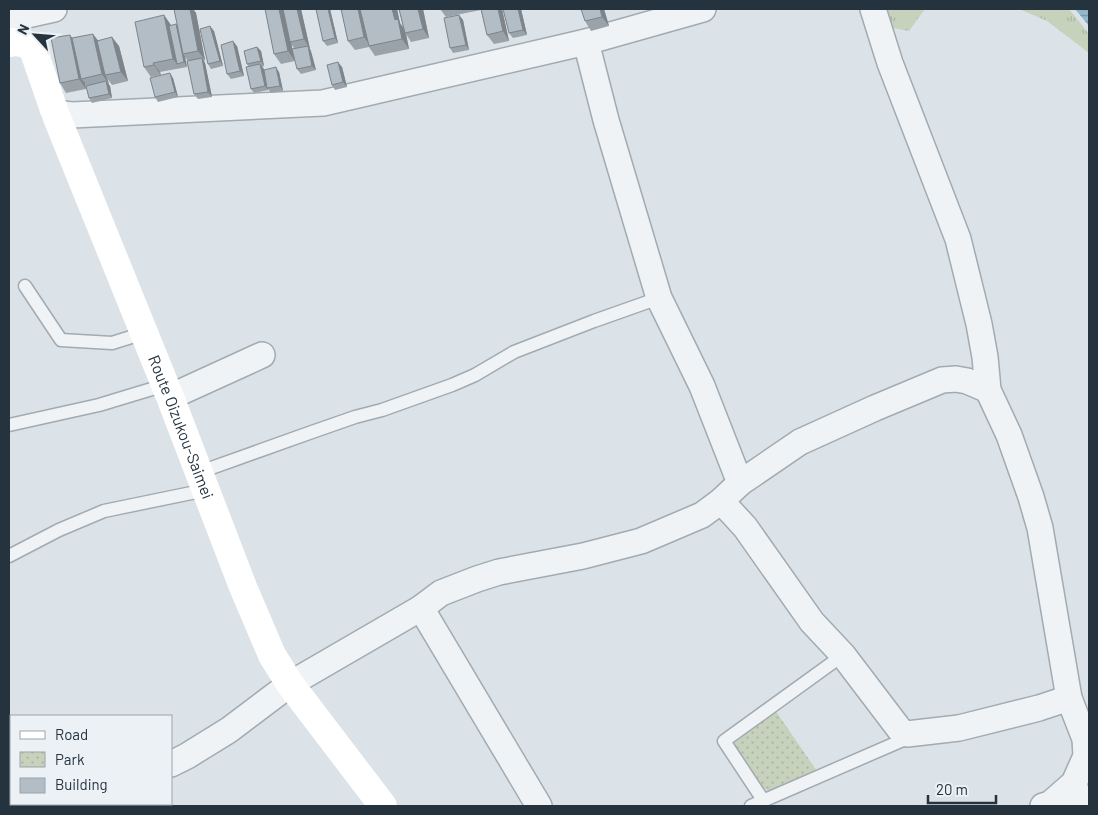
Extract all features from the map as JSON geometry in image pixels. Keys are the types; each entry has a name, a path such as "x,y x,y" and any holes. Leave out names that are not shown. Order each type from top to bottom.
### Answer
{"main road":[{"name":"Route Oizukou-Saimei","path":"9,43 18,41 25,43 33,49 55,113 168,391 272,655 290,684 383,806"}],"street":[{"path":"9,19 54,9"},
{"path":"55,113 72,115 323,103 586,42 702,9"},
{"path":"873,9 890,64 958,240 979,324 988,390 1009,435 1040,528 1069,698 1087,738 1086,756 1077,795 1042,806"},
{"path":"586,42 606,120 659,298 702,386 740,483"},
{"path":"168,391 262,355"},
{"path":"172,764 188,756 229,730 290,684 421,608 441,593 499,572 583,556 641,541 702,515 721,501 740,483 800,442 942,380 956,379 967,381 988,390"},
{"path":"721,501 745,527 812,622 843,655 900,730 907,734 959,728 1069,698"},
{"path":"421,608 539,806"}],"lane":[{"path":"26,286 61,340 112,343 144,333"},
{"path":"9,556 59,530 104,511 203,481 312,432 452,385 475,375 514,352 659,298"},
{"path":"9,425 168,391"},
{"path":"763,800 724,741 843,655"},
{"path":"751,806 903,740 907,734"}],"green space":[{"path":"885,9 925,9 909,31 892,28"},
{"path":"1019,9 1069,9 1089,34 1089,53 1047,21"},
{"path":"775,710 817,771 770,791 760,787 730,743"}],"water":[{"path":"1075,9 1089,9 1089,26"}],"building":[{"path":"174,9 190,9 198,51 183,54"},
{"path":"265,9 279,9 288,51 274,54"},
{"path":"283,9 297,9 304,39 290,42"},
{"path":"316,9 328,9 335,38 323,41"},
{"path":"341,9 358,9 364,37 348,41"},
{"path":"360,9 392,9 395,20 398,19 402,39 369,46"},
{"path":"399,9 418,9 423,29 405,33"},
{"path":"481,9 498,9 503,31 487,35"},
{"path":"503,9 518,9 523,30 509,33"},
{"path":"581,9 600,9 602,17 585,21"},
{"path":"164,15 173,59 144,67 135,22"},
{"path":"459,15 466,45 450,48 444,18"},
{"path":"176,24 184,62 177,64 169,26"},
{"path":"210,26 220,61 208,64 200,29"},
{"path":"93,34 102,74 81,79 72,38"},
{"path":"70,35 79,79 60,83 51,38"},
{"path":"112,37 121,72 105,75 97,41"},
{"path":"233,41 240,71 227,74 221,45"},
{"path":"308,46 312,66 297,69 292,49"},
{"path":"257,47 261,61 247,64 244,51"},
{"path":"202,58 208,92 194,94 187,61"},
{"path":"338,62 343,82 332,85 327,65"},
{"path":"260,64 265,86 251,89 246,67"},
{"path":"276,67 280,86 267,88 264,70"},
{"path":"170,73 175,92 155,97 150,78"},
{"path":"106,81 109,94 89,98 86,86"}]}
